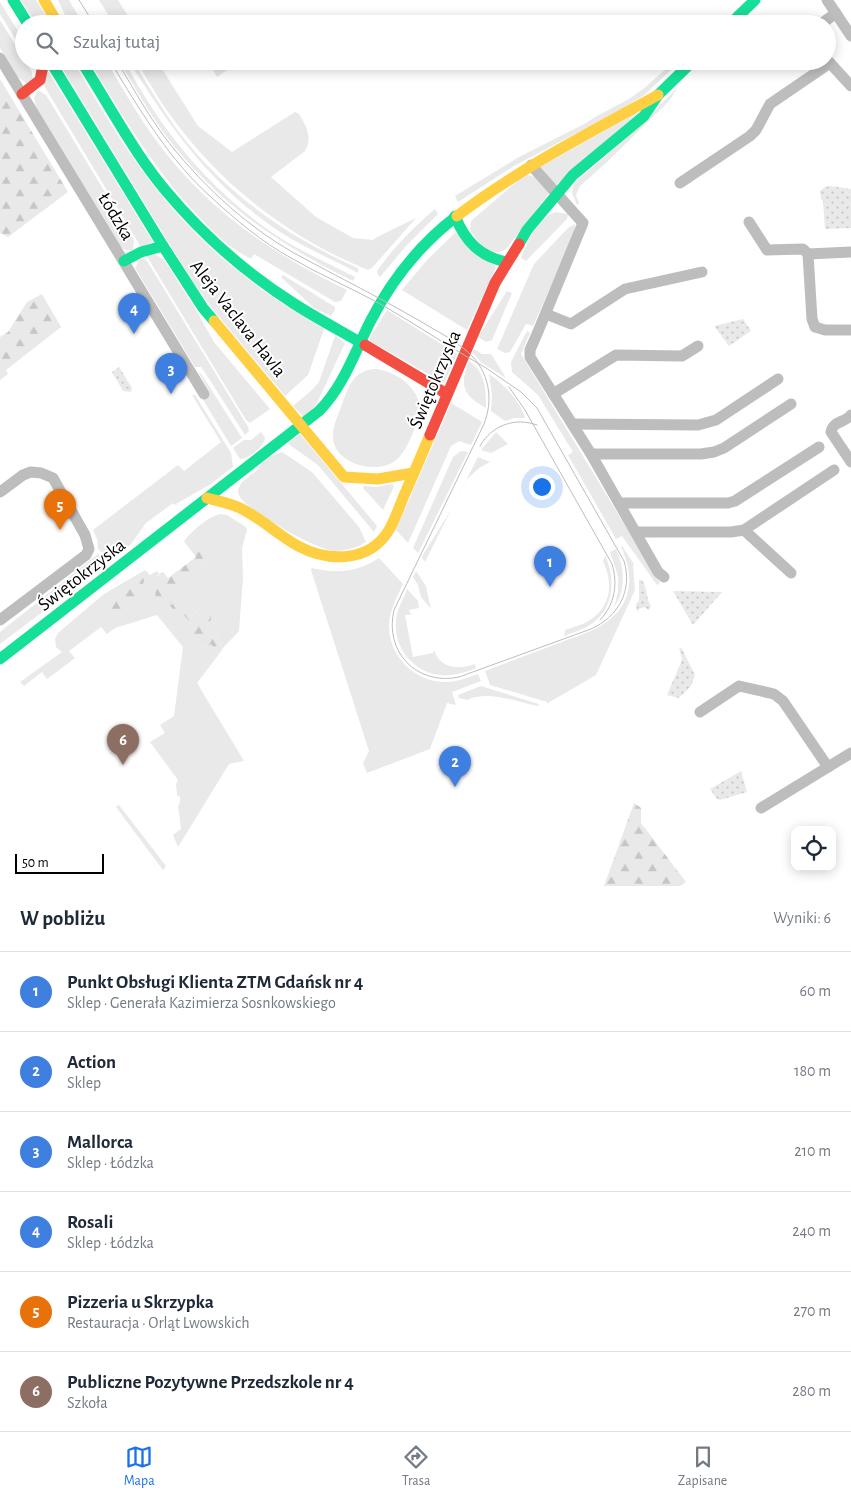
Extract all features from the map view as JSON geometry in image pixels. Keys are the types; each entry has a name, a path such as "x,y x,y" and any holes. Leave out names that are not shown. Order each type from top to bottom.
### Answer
{"main road":[{"path":"13,0 22,15"},
{"path":"44,0 53,15"},
{"path":"739,15 755,0"},
{"path":"22,94 40,80 42,70"},
{"name":"Aleja Vaclava Havla","path":"55,70 203,308 344,476 378,479 413,473"},
{"name":"Aleja Vaclava Havla","path":"87,70 147,166 166,191 201,229 238,263 293,303 447,394"},
{"name":"Świętokrzyska","path":"207,498 238,507 304,549 327,558 343,558 369,550 379,544 389,530 495,283 527,230 574,175 644,116 658,95 683,70"},
{"name":"Świętokrzyska","path":"0,659 302,426 328,402 359,342 397,276 435,234 455,216 530,165 658,95"},
{"path":"455,216 460,230 469,243 479,252 489,258 507,262"},
{"path":"124,261 140,252 163,246"},
{"path":"229,482 238,507"}],"street":[{"path":"828,0 851,36"},
{"name":"Łódzka","path":"0,58 204,394"},
{"path":"680,183 750,136 756,130 770,104 817,70"},
{"path":"836,70 851,86"},
{"path":"530,165 584,223 530,357 591,454 658,572 664,577"},
{"path":"749,222 767,250 803,249 808,254 812,319 815,327 825,330 851,330"},
{"path":"808,254 851,252"},
{"path":"546,314 571,324 625,289 702,272"},
{"path":"553,394 616,355 682,356 698,346"},
{"path":"572,424 707,423 716,420 778,379"},
{"path":"591,454 701,454 714,452 724,448 791,404"},
{"path":"850,422 836,423 832,426 832,432 851,462"},
{"path":"620,503 728,503 735,501 819,447"},
{"path":"636,532 738,532 744,530 834,470"},
{"path":"0,492 23,474 31,472 41,473 53,478 85,535 89,549 86,555 0,620"},
{"path":"744,530 791,573"},
{"path":"700,712 739,686 774,694 783,701 828,767"},
{"path":"761,808 851,753"}],"green space":[{"path":"21,0 36,0 45,15 30,15"},
{"path":"58,0 69,0 78,15 65,15"},
{"path":"99,0 118,0 127,15 108,15"},
{"path":"0,2 15,26 15,38 0,14"},
{"path":"0,20 15,44 15,70 31,70 33,81 26,83 18,77 0,48"},
{"path":"46,70 47,70 153,242 141,247 43,84"},
{"path":"63,70 78,70 112,127 138,165 175,212 202,240 257,286 324,329 308,375 285,396 215,312 192,281"},
{"path":"95,70 112,70 155,139 196,187 218,208 241,227 291,260 347,290 341,301 335,302 254,254 251,259 232,247 188,205 157,166"},
{"path":"124,70 129,70 174,140 216,187 248,215 282,239 355,277 353,281 325,267 272,235 224,198 181,154 161,129"},
{"path":"135,70 139,70 178,131 196,153 237,193 282,227 332,256 358,268 358,273 280,232 234,196 213,176 177,133"},
{"path":"141,70 163,70 198,126 232,152 295,112 299,114 308,132 305,151 271,177 316,217 353,238 373,240 416,218 372,268 368,270 339,257 284,225 234,187 191,141 157,96"},
{"path":"213,70 228,70 217,77"},
{"path":"665,70 671,70 643,96 514,166 458,202 455,196 519,157 586,123 643,89"},
{"path":"0,79 68,192 8,237 0,233"},
{"path":"678,87 669,101 580,186 576,195 579,203 577,205 572,193 573,185 635,130"},
{"path":"38,90 46,95 134,240 133,250 125,250 121,247 36,107 34,98"},
{"path":"640,111 556,185 540,167"},
{"path":"528,175 534,177 550,192 507,248 496,252 491,251 481,244 470,230 471,221 520,179"},
{"path":"830,186 851,189 851,228 825,229 823,201 820,191"},
{"path":"435,209 438,214 406,246 380,277 377,271 390,254"},
{"path":"555,212 568,214 567,219 526,261 521,258 526,245 539,225 544,219"},
{"path":"575,224 574,234 533,326 526,324 510,352 505,353 497,349 534,264 568,228"},
{"path":"456,232 496,267 467,330 402,290 428,259"},
{"path":"155,254 164,260 214,342 270,409 250,423 246,420 146,255"},
{"path":"140,259 147,261 248,427 249,431 245,435 204,371 201,367 195,367 135,268"},
{"path":"283,275 335,307 331,316 314,308 281,277"},
{"path":"507,291 512,293 492,340 486,342 478,337"},
{"path":"42,294 61,327 6,370 8,374 0,380 0,337 8,332 27,302"},
{"path":"387,310 457,354 444,383 370,341 369,339"},
{"path":"743,319 751,331 729,346 714,326"},
{"path":"527,331 530,333 521,354 660,583 657,585 622,536 616,539 568,455 573,452 538,395 512,372 511,362"},
{"path":"335,336 345,343 317,403 305,418 293,406 319,382"},
{"path":"474,349 482,354 491,354 506,378 482,363 472,352"},
{"path":"469,361 478,370 484,382 486,408 472,399 465,389 464,377"},
{"path":"119,367 132,388 131,392 123,391 112,372"},
{"path":"376,369 391,373 406,382 416,395 420,410 409,442 398,459 387,465 371,467 357,464 344,458 335,447 333,433 335,422 352,381 362,372"},
{"path":"198,371 242,438 231,446 202,398 210,393"},
{"path":"489,374 511,393 525,418 505,421 491,411 492,395"},
{"path":"192,395 195,395 231,453 233,467 211,484 174,505 173,503 146,523 131,544 111,560 98,549 97,539 93,530 178,465 184,471 221,442"},
{"path":"451,403 482,422 471,445 459,441 451,446 408,543 396,530"},
{"path":"261,432 265,438 259,449 251,455 240,459 233,448 244,440 251,440"},
{"path":"496,432 508,444 491,453 481,450"},
{"path":"300,434 377,526 374,532 318,465 287,443"},
{"path":"461,451 468,452 418,553 413,548 453,457"},
{"path":"282,452 312,472 359,527 366,542 342,550 324,549 268,520 240,497 238,489 242,482 257,470 267,457"},
{"path":"478,457 490,462 479,468 467,480"},
{"path":"392,484 394,486 383,510 363,488 364,486 376,487"},
{"path":"451,510 425,562 422,558 423,555"},
{"path":"220,514 227,515 246,527 247,530 242,548 243,578 239,631 223,648 216,634 207,626 210,609 197,610 196,613 192,608 184,615 192,625 191,628 198,635 200,649 212,644 211,650 219,654 197,683 244,761 229,764 178,847 173,835 181,829 178,806 180,797 177,795 176,784 178,780 150,742 165,733 160,725 174,716 183,647 157,615 115,628 107,634 101,627 69,651 75,658 47,679 42,672 24,686 20,682 62,652 56,647 55,639 58,633 104,594 145,570 150,575 157,571 159,574 163,572 167,577 157,575 155,595 182,580 206,562 192,544 189,548 184,541 200,525"},
{"path":"192,544 199,545 206,562 187,578 179,582 181,590 175,594 171,603 164,604 156,601 155,590 149,586 150,578 165,576 168,578 196,557 189,548"},
{"path":"622,546 634,564 635,590 596,675 548,703 547,706 547,702 490,685 485,671 591,631 614,616 627,596 629,585 629,573"},
{"path":"616,549 623,579 621,594 614,608 618,591 618,576 610,552"},
{"path":"98,554 106,560 105,565 0,644 0,632"},
{"path":"605,556 609,565 612,583 609,601 605,609 590,625 564,636 565,630 590,620 603,608 609,585 603,561"},
{"path":"379,558 403,584 392,608 389,624 393,646 405,665 413,672 434,681 453,681 478,674 481,681 452,692 456,705 447,703 430,749 367,773 363,763 369,751 311,570 312,568 330,571 355,569"},
{"path":"416,571 426,586 431,609 421,597 418,585 413,577"},
{"path":"138,577 144,579 141,589 134,595 139,605 137,611 114,617 110,612 112,603 123,597 129,590 132,580"},
{"path":"639,580 642,580 644,584 651,606 649,610 644,607 637,612 636,604 639,601"},
{"path":"407,589 418,601 419,608 409,610 413,614 405,615 413,657 433,653 434,650 445,664 463,667 475,664 476,668 451,675 429,673 419,668 404,653 396,632 396,621"},
{"path":"673,591 722,592 693,625"},
{"path":"189,600 196,613 197,610 210,608 211,618 207,626 216,634 223,648 219,654 211,650 212,644 200,649 196,642 198,636 192,638 187,634 192,625 184,615 177,615 170,605"},
{"path":"679,647 682,649 695,675 691,686 679,698 667,695 682,660"},
{"path":"481,686 539,704 538,706 493,696 475,697 467,700 459,699 458,695"},
{"path":"741,771 747,792 720,800 717,799 710,789"},
{"path":"634,803 641,808 641,823 686,882 680,886 604,886"},
{"path":"119,805 166,866 163,870 116,807"}],"tram line":[{"path":"79,0 88,15"},
{"path":"116,70 156,134 182,167 240,222 280,252 382,305 478,363"},
{"path":"122,70 163,135 206,185 239,215 294,253 389,303 448,338 478,363"},
{"path":"478,363 521,392 537,408 624,561 626,572 625,593 616,610 609,618 591,629 459,677 444,678 430,676 417,671 407,663 399,652 394,639 392,625 394,610 487,415 488,389 478,363"},
{"path":"509,387 525,410 612,564 615,579 614,594 609,607 600,620"},
{"path":"480,446 491,433 505,425 520,422 537,425"}],"traffic: fast":[{"path":"13,0 22,15"},
{"path":"739,15 755,0"},
{"path":"55,70 163,246 203,308 214,321"},
{"path":"87,70 143,161 166,191 194,222 225,252 258,279 311,314 365,345"},
{"path":"519,244 527,230 573,175 644,116 658,95 684,70"},
{"path":"455,216 469,240 481,252 497,260 507,262"},
{"path":"0,659 319,411 342,380 387,292 419,251 457,216"},
{"path":"124,261 141,252 163,246"}],"traffic: slow":[{"path":"44,0 53,15"},
{"path":"457,216 505,182 581,137 658,95"},
{"path":"214,321 344,477 378,479 413,473"},
{"path":"207,498 240,508 291,542 310,551 335,557 359,554 371,549 381,541 389,530 430,435"}],"traffic: jam":[{"path":"22,94 40,80 42,70"},
{"path":"430,435 495,283 519,244"},
{"path":"365,345 447,394"}],"place":[{"name":"Rosali","path":"134,334"},
{"name":"Mallorca","path":"171,394"},
{"name":"Pizzeria u Skrzypka","path":"60,530"},
{"name":"Punkt Obsługi Klienta ZTM Gdańsk nr 4","path":"550,587"},
{"name":"Publiczne Pozytywne Przedszkole nr 4","path":"123,765"},
{"name":"Action","path":"455,787"}]}
